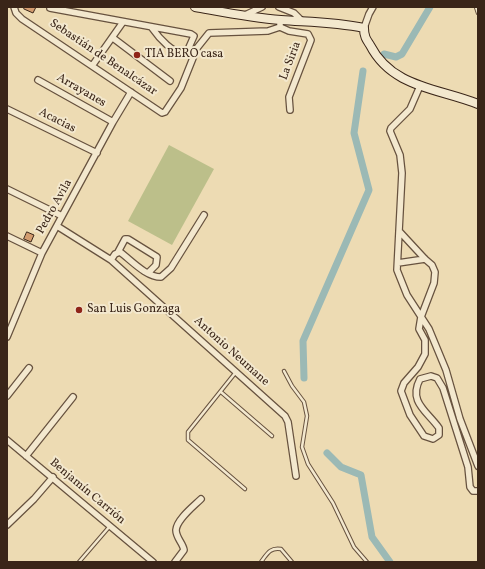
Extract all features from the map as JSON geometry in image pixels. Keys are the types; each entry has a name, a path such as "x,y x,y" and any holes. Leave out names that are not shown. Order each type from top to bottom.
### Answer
{"main road":[{"path":"195,7 215,9 280,23 302,21 364,28 364,35 373,53 390,72 411,83 478,104"}],"street":[{"name":"Sebastián de Benalcázar","path":"14,7 16,13 22,19 162,112 165,112 181,88 197,48 209,33 268,31 280,23"},
{"path":"245,15 262,7"},
{"path":"279,7 294,13 302,21"},
{"path":"364,28 368,14 373,7"},
{"path":"50,8 192,35 192,41 186,54 176,50 162,41 152,28"},
{"path":"92,66 123,22"},
{"name":"La Siria","path":"280,23 289,31 308,34 311,40 289,97 290,110"},
{"path":"113,38 170,81"},
{"name":"Arrayanes","path":"38,80 113,122"},
{"path":"420,86 410,109 391,128 390,131 400,155 402,173 397,270 407,296 429,329 446,370 460,419 478,466"},
{"name":"Pedro Avila","path":"7,337 42,253 113,122 131,92"},
{"name":"Acacias","path":"7,109 97,153"},
{"path":"7,189 62,216"},
{"path":"118,252 148,274 154,277 162,277 167,274 204,215"},
{"name":"Antonio Neumane","path":"57,226 111,260 285,416 288,422 296,476"},
{"path":"400,232 432,265 435,272 434,283 421,317 419,330 425,340 425,354 418,367 404,383 401,396 410,415 424,436 428,439 433,439 439,435 439,428 423,409 416,397 415,390 420,379 431,376 437,378 443,388 468,467 470,487 473,491 478,491"},
{"path":"7,236 42,253"},
{"path":"111,260 126,239 157,257 156,265 148,274"},
{"path":"398,263 425,259"},
{"path":"7,396 29,368"},
{"path":"26,456 73,397"},
{"name":"Benjamín Carrión","path":"7,440 153,562"},
{"path":"7,525 34,499 53,477"},
{"path":"175,562 184,550 183,544 178,537 176,530 180,520 201,499"}],"lane":[{"path":"476,7 478,13"},
{"path":"236,371 188,432 187,437 188,440 245,489"},
{"path":"284,371 292,386 304,402 307,416 302,447 308,464 333,503 354,547 367,562"},
{"path":"221,392 272,436"},
{"path":"80,562 111,526"},
{"path":"261,562 270,551 277,548 281,549 292,562"}],"green space":[{"path":"169,145 214,169 172,245 128,221"}],"building":[{"path":"25,7 36,7 33,13 24,9"},
{"path":"27,232 34,235 31,242 24,239"}],"waterway":[{"path":"384,54 396,57 402,54 430,7"},
{"path":"304,378 303,341 369,190 354,133 363,71"},
{"path":"327,453 341,467 361,475 372,537 390,562"}],"place":[{"name":"TIA BERO casa","path":"137,55"},
{"name":"San Luis Gonzaga","path":"79,310"}]}
